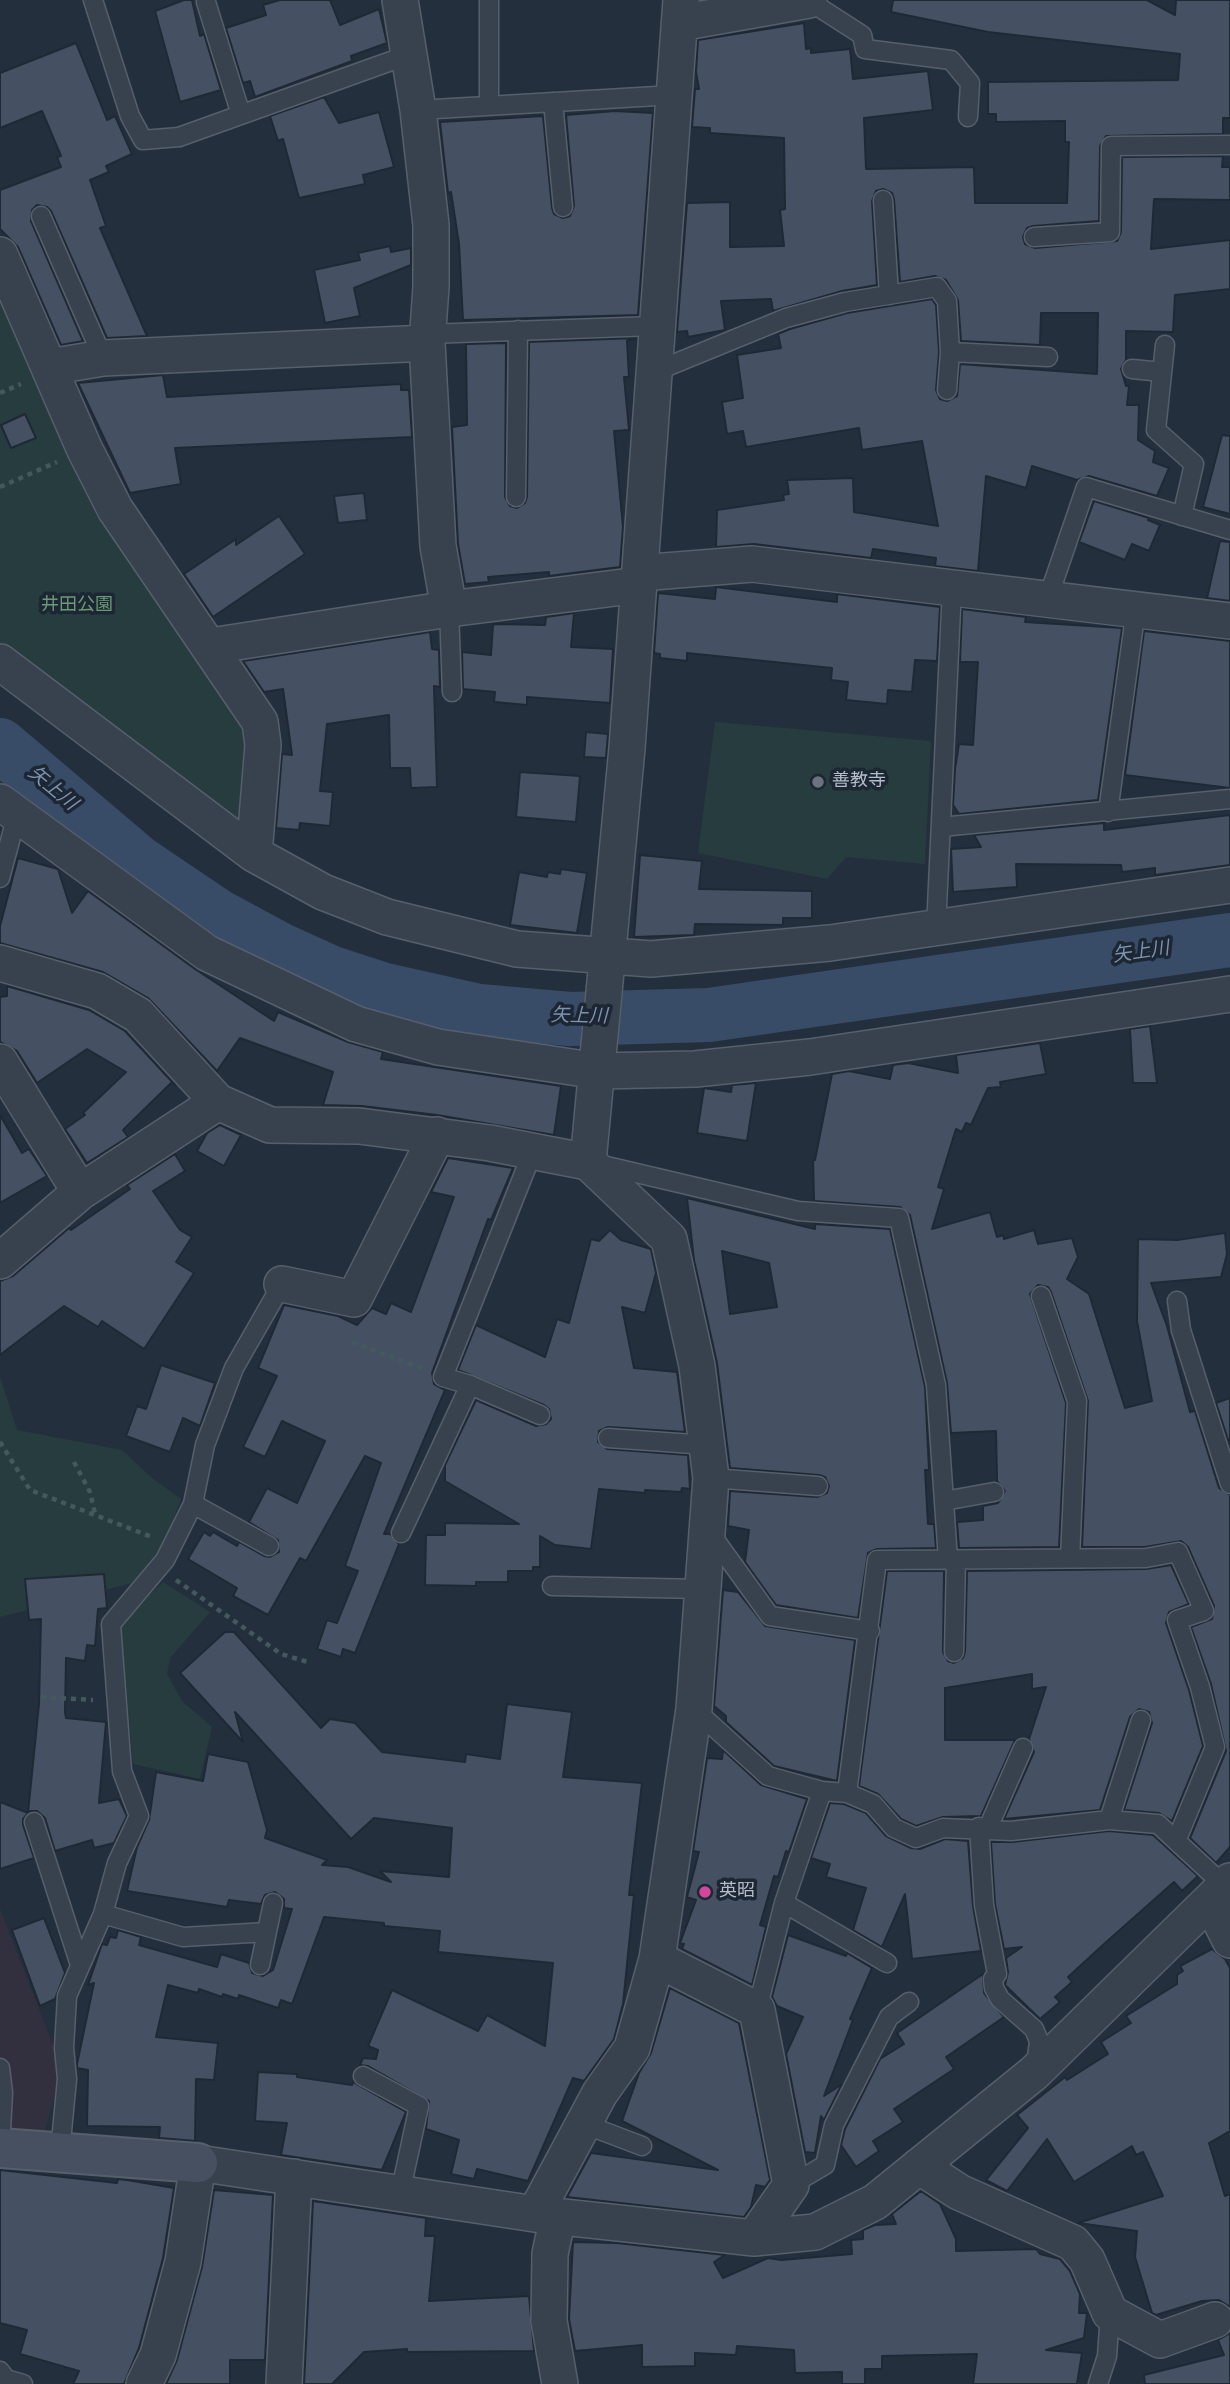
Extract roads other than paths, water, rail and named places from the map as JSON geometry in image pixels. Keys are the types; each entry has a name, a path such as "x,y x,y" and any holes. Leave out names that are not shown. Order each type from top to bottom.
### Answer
{"street":[{"path":"400,0 418,110 430,225 427,338 438,546 449,608"},
{"path":"588,1162 639,579 680,11 809,0"},
{"path":"0,255 38,374 84,448 115,509 211,646 260,722 263,745 254,854"},
{"path":"38,374 103,358 427,338"},
{"path":"211,646 639,579 752,564 1230,621"},
{"path":"0,662 254,854 323,892 387,917 517,949 652,959 830,943 1230,885"},
{"path":"9,809 207,953 356,1024 438,1047 598,1071 695,1069 810,1057 1230,993"},
{"path":"0,963 97,991 138,1015 218,1102 270,1125 359,1126 437,1135 533,1150 588,1162 669,1238 697,1366 709,1462 708,1530 694,1709 657,1959 632,2048 600,2093 584,2124 546,2215 550,2254 549,2321 560,2384"},
{"path":"0,1062 80,1192"},
{"path":"0,1261 80,1192 218,1102"},
{"path":"282,1284 354,1299 437,1135"},
{"path":"0,2148 198,2163 546,2215 754,2238 816,2232 875,2202 1034,2073 1218,1887"},
{"path":"1218,1887 1230,1940"},
{"path":"657,1959 757,2010 791,2185 754,2238"},
{"path":"144,2384 158,2355 183,2262 198,2163"},
{"path":"919,2165 959,2192 1073,2243 1087,2260 1110,2313 1160,2340 1215,2320"},
{"path":"284,2384 294,2177"}],"lane":[{"path":"93,0 130,116 143,140 179,138 408,55"},
{"path":"488,0 489,106"},
{"path":"809,0 862,35 865,49 951,60 970,83 968,117"},
{"path":"206,2 240,115"},
{"path":"418,110 674,95"},
{"path":"553,102 562,207"},
{"path":"1034,237 1110,232 1111,146 1230,145"},
{"path":"883,200 889,295"},
{"path":"41,216 103,358"},
{"path":"654,372 786,318 937,287 947,301 950,352 947,390"},
{"path":"427,338 518,330 656,326"},
{"path":"516,496 518,330"},
{"path":"1165,345 1156,430 1194,464 1182,516"},
{"path":"950,352 1048,357"},
{"path":"1132,369 1162,372"},
{"path":"1048,598 1086,487 1230,530"},
{"path":"936,928 952,588"},
{"path":"449,608 452,692"},
{"path":"1108,812 1136,609"},
{"path":"941,827 1230,799"},
{"path":"0,878 9,809"},
{"path":"533,1150 443,1377 470,1385 540,1415"},
{"path":"588,1162 798,1211 899,1218 936,1385 944,1501 952,1560 954,1652"},
{"path":"60,2152 67,2079 64,2048 67,1996 103,1914 117,1863 139,1815 122,1771 111,1624 162,1564 193,1504 205,1446 234,1368 282,1284"},
{"path":"1041,1296 1077,1401 1070,1558"},
{"path":"1177,1301 1181,1330 1230,1483"},
{"path":"401,1533 470,1385"},
{"path":"608,1438 818,1486"},
{"path":"944,1501 994,1492"},
{"path":"193,1504 269,1546"},
{"path":"708,1530 770,1616 870,1631"},
{"path":"848,1793 877,1560 1146,1558 1178,1552 1205,1611 1177,1620 1200,1688 1215,1747 1177,1839"},
{"path":"551,1587 703,1589"},
{"path":"694,1709 768,1776 822,1791 848,1793 873,1804 894,1828 916,1838 943,1828 984,1827 1011,1830 1109,1820 1158,1824 1177,1839 1218,1887"},
{"path":"1109,1820 1141,1720"},
{"path":"1023,1748 984,1827 984,1905 997,1974 993,1979 994,1988 1000,1998 1034,2029 1039,2041 1034,2073"},
{"path":"757,2010 784,1903 822,1791"},
{"path":"34,1822 80,1965"},
{"path":"260,1965 273,1903"},
{"path":"784,1903 887,1964"},
{"path":"103,1914 183,1937 267,1932"},
{"path":"791,2185 825,2165 834,2125 889,2017 909,2002"},
{"path":"0,2068 3,2093 0,2148"},
{"path":"363,2076 419,2106 400,2194"},
{"path":"584,2124 642,2146"},
{"path":"1098,2384 1107,2356 1110,2313"},
{"path":"0,2371 6,2379 23,2384"}],"waterway":[{"name":"矢上川","path":"0,745 139,863 216,915 279,949 332,973 381,989 479,1011 570,1019 709,1015 1230,940"}],"place":[{"name":"善教寺","path":"818,782"},
{"name":"英昭","path":"705,1892"}],"park label":[{"name":"井田公園","path":"77,606"}]}
